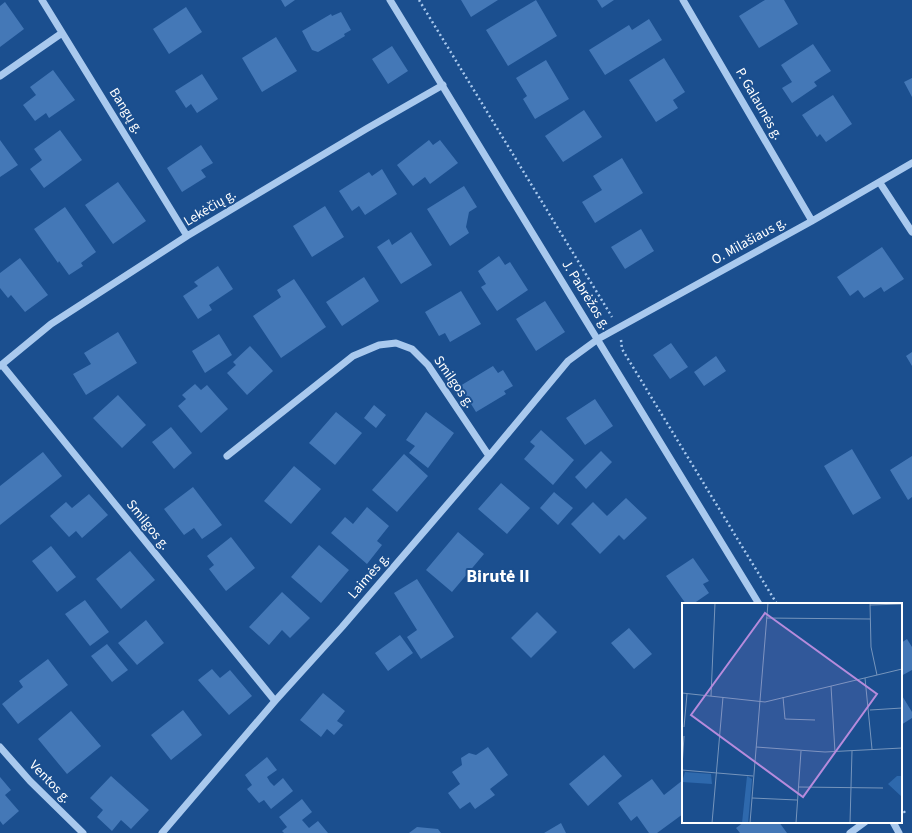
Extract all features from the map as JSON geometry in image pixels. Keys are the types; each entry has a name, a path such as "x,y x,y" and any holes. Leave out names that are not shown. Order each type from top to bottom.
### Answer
{"street":[{"name":"Bangų g.","path":"42,0 187,236"},
{"name":"J. Pabrėžos g.","path":"390,0 758,603"},
{"name":"P. Galaunės g.","path":"683,0 812,221"},
{"path":"0,76 62,33"},
{"name":"Lekėčių g.","path":"1,366 51,324 187,236 366,129 443,85"},
{"name":"O. Milašiaus g.","path":"598,339 880,183 912,163"},
{"path":"880,183 912,232"},
{"name":"Laimės g.","path":"162,833 275,701 342,627 489,456 568,361 598,339"},
{"name":"Smilgos g.","path":"227,456 353,356 379,345 396,343 412,349 428,364 489,456"},
{"name":"Smilgos g.","path":"1,366 275,701"},
{"name":"Ventos g.","path":"0,747 30,781 83,833"},
{"path":"850,833 865,823"},
{"path":"894,823 899,833"}],"path":[{"path":"419,0 619,328 622,349 776,603"}],"building":[{"path":"281,0 295,0 285,7"},
{"path":"461,0 498,0 471,17"},
{"path":"536,0 557,36 508,66 486,30"},
{"path":"597,0 614,0 602,8"},
{"path":"765,0 784,0 798,24 759,48 739,16"},
{"path":"5,2 24,29 0,47 0,6"},
{"path":"186,7 202,32 169,54 153,29"},
{"path":"341,12 351,30 344,34 345,36 318,52 312,50 302,31 331,14 332,16"},
{"path":"649,19 662,40 605,75 589,50 629,25 632,30"},
{"path":"276,37 297,71 262,92 242,58"},
{"path":"813,44 831,71 814,82 817,86 792,103 782,88 792,82 781,65"},
{"path":"392,46 408,71 388,84 372,59"},
{"path":"664,58 685,92 673,100 678,108 656,122 629,80"},
{"path":"546,60 569,99 535,119 523,99 527,96 516,78"},
{"path":"53,70 75,100 49,118 46,113 35,121 23,105 36,95 30,87"},
{"path":"202,74 218,99 197,113 191,104 186,108 175,91"},
{"path":"912,78 912,97 904,82"},
{"path":"833,95 852,124 826,142 820,134 817,137 802,115"},
{"path":"584,110 602,137 563,162 545,136"},
{"path":"60,130 82,160 44,188 30,169 42,160 34,149"},
{"path":"0,140 18,165 0,177"},
{"path":"429,140 433,145 440,140 458,163 430,184 425,177 413,186 397,165"},
{"path":"201,145 213,163 201,170 206,177 182,192 167,168"},
{"path":"622,158 643,193 595,223 582,202 602,190 593,176"},
{"path":"382,169 397,194 365,215 359,206 352,211 339,191 369,172 372,176"},
{"path":"118,182 146,221 113,244 85,205"},
{"path":"464,186 477,207 469,212 466,227 469,233 450,246 427,209"},
{"path":"325,206 344,237 312,257 293,226"},
{"path":"65,207 96,252 81,263 83,266 69,275 59,261 58,263 34,229"},
{"path":"641,229 654,251 625,269 611,247"},
{"path":"411,232 432,265 401,284 377,247 389,239 392,245"},
{"path":"882,247 904,279 884,292 881,287 864,298 858,290 850,296 837,277"},
{"path":"499,256 505,265 510,262 528,290 497,311 481,287 486,284 478,271"},
{"path":"20,258 48,295 25,312 11,295 8,298 0,288 0,273"},
{"path":"218,266 233,289 209,305 212,310 198,319 183,296 198,286 194,282"},
{"path":"364,277 379,301 342,326 326,302"},
{"path":"294,279 326,327 281,358 253,316 281,297 277,290"},
{"path":"461,291 481,324 450,342 445,333 439,336 425,312"},
{"path":"545,301 565,332 536,351 516,319"},
{"path":"118,332 137,363 86,395 73,374 91,364 84,353"},
{"path":"219,334 232,355 205,373 192,351"},
{"path":"671,343 688,367 670,379 653,355"},
{"path":"250,346 273,371 247,395 227,373 236,365 233,362"},
{"path":"912,352 912,366 906,356"},
{"path":"716,356 726,371 704,386 694,372"},
{"path":"493,366 498,373 503,370 513,386 504,391 506,394 476,412 460,386"},
{"path":"195,384 201,390 207,385 228,409 201,433 178,406 186,399 182,395"},
{"path":"118,395 146,425 122,448 93,418"},
{"path":"595,399 613,426 585,445 566,418"},
{"path":"374,405 386,415 376,428 364,418"},
{"path":"336,412 362,433 335,465 309,443"},
{"path":"426,412 454,433 428,468 409,453 415,446 406,440"},
{"path":"171,427 192,453 174,469 152,442"},
{"path":"541,430 574,460 553,485 524,459 535,446 530,442"},
{"path":"852,449 881,498 853,515 824,466"},
{"path":"601,451 612,462 586,489 575,477"},
{"path":"43,452 62,476 0,525 0,486"},
{"path":"404,454 428,476 397,512 372,490"},
{"path":"912,456 912,497 908,500 890,470"},
{"path":"294,466 321,489 291,524 264,501"},
{"path":"501,483 530,508 507,534 478,509"},
{"path":"193,487 222,525 202,539 194,528 184,535 164,509"},
{"path":"554,492 573,508 558,525 540,508"},
{"path":"89,494 108,515 82,538 76,531 69,537 50,516 66,502 72,508"},
{"path":"626,498 647,518 624,540 619,535 600,554 571,524 593,502 607,516"},
{"path":"367,507 389,526 377,541 382,545 367,564 331,533 345,517 353,524"},
{"path":"458,532 484,554 452,592 426,570"},
{"path":"231,537 255,568 226,591 209,569 214,565 207,556"},
{"path":"319,545 349,570 321,603 291,577"},
{"path":"51,546 76,577 57,592 32,561"},
{"path":"130,551 155,580 121,609 96,579"},
{"path":"693,558 709,581 703,584 709,593 694,603 685,603 666,576"},
{"path":"417,579 454,637 421,659 407,637 417,630 394,593"},
{"path":"282,592 310,618 290,638 282,630 269,645 249,627"},
{"path":"85,600 109,632 90,646 65,614"},
{"path":"537,612 557,632 531,658 511,638"},
{"path":"146,620 164,643 137,665 118,643"},
{"path":"629,628 652,654 634,669 611,643"},
{"path":"400,635 413,653 388,671 375,653"},
{"path":"907,639 912,647 912,670 902,675 902,642"},
{"path":"107,644 128,670 112,682 91,656"},
{"path":"48,659 68,685 18,724 2,704 23,687 19,681"},
{"path":"212,669 220,678 230,670 252,696 229,715 198,680"},
{"path":"323,693 345,711 337,721 343,725 334,735 327,729 321,737 300,720"},
{"path":"902,696 912,712 912,718 902,724"},
{"path":"183,710 202,735 171,760 151,735"},
{"path":"71,711 101,746 67,774 38,739"},
{"path":"488,747 508,775 490,789 495,795 475,809 470,802 460,809 448,793 460,784 452,772 462,765 461,758 469,753 476,755"},
{"path":"604,755 622,776 588,806 569,784"},
{"path":"267,757 277,770 267,777 270,782 274,786 283,778 293,791 271,809 264,800 259,803 247,789 252,785 245,775"},
{"path":"111,776 149,810 131,829 121,820 112,831 97,817 103,810 90,798"},
{"path":"0,777 11,790 5,795 19,811 3,825 0,821"},
{"path":"652,779 664,795 682,781 682,815 657,833 649,833 637,816 631,821 618,803"},
{"path":"302,799 312,812 302,820 309,828 318,821 328,833 284,833 282,831 287,827 279,817"},
{"path":"561,823 566,833 544,833"},
{"path":"743,823 780,823 787,833 740,833 736,828"},
{"path":"417,827 438,829 441,833 409,833"}],"district":[{"name":"Birutė II","path":"498,576"}]}
